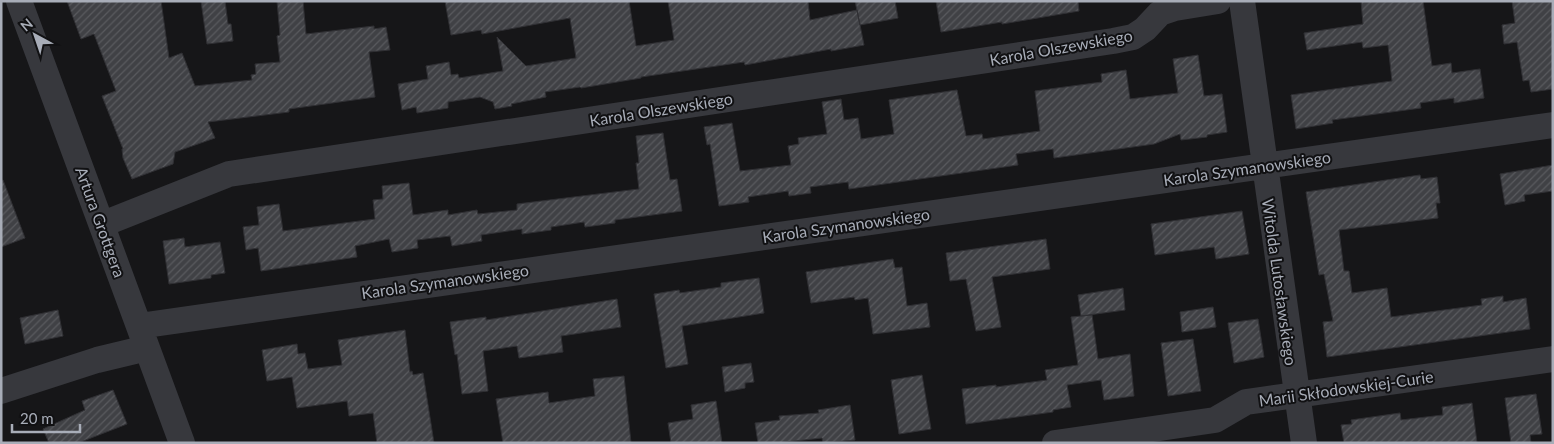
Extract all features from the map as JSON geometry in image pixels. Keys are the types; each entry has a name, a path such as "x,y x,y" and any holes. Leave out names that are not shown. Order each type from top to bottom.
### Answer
{"street":[{"name":"Artura Grottgera","path":"19,1 103,224 182,443"},
{"name":"Karola Olszewskiego","path":"103,224 228,174 1113,41 1133,37 1145,29 1160,13 1175,8 1218,1"},
{"name":"Witolda Lutosławskiego","path":"1242,1 1304,443"},
{"name":"Karola Szymanowskiego","path":"1,391 97,360 143,337 1264,166 1553,126"},
{"name":"Marii Skłodowskiej-Curie","path":"1056,443 1215,420 1246,402 1553,359"}],"building":[{"path":"67,1 161,1 169,58 182,53 195,86 252,80 251,75 256,74 255,64 280,62 277,36 280,35 277,1 303,1 306,34 374,26 374,29 386,27 390,50 369,52 375,97 289,109 289,112 208,122 215,138 175,152 173,164 132,179 123,158 123,149 102,96 116,91 94,34 81,39"},
{"path":"201,1 225,1 228,24 231,24 233,41 207,44"},
{"path":"445,1 629,1 636,46 674,40 668,1 808,1 810,20 857,10 864,45 831,51 831,49 745,65 744,62 545,92 546,97 495,109 493,102 480,97 448,102 448,108 417,113 416,107 402,110 398,84 428,79 426,66 449,62 451,75 458,74 459,78 503,71 497,37 526,66 576,58 570,18 482,34 481,30 451,35"},
{"path":"855,1 895,1 898,18 860,25"},
{"path":"936,1 1078,1 1079,11 941,32"},
{"path":"1361,1 1423,1 1432,66 1451,63 1452,73 1480,69 1484,98 1454,103 1454,98 1420,103 1421,108 1332,120 1333,123 1296,129 1291,95 1392,81 1388,45 1363,48 1362,42 1307,50 1304,33 1363,24"},
{"path":"1512,1 1551,1 1553,16 1553,89 1531,92 1529,80 1523,81 1517,42 1504,44 1502,25 1515,23"},
{"path":"1198,55 1204,96 1222,94 1227,132 1181,140 1180,134 1154,144 1054,158 1053,149 1016,154 1018,165 849,189 848,182 810,187 811,193 789,196 788,191 748,197 749,202 719,206 710,144 707,145 704,127 732,123 740,171 791,165 788,146 799,144 798,138 827,134 822,102 841,99 844,120 858,118 861,139 894,134 889,100 957,90 966,136 982,134 983,139 1040,131 1035,91 1102,82 1101,74 1126,70 1130,99 1178,93 1173,59"},
{"path":"663,133 670,180 677,179 682,211 615,220 615,223 585,227 584,222 551,227 551,230 522,234 522,229 481,235 482,241 452,246 450,236 417,240 418,248 392,252 389,239 355,246 357,257 261,271 258,248 246,250 243,227 259,225 257,207 279,204 283,231 375,219 373,200 383,199 382,186 409,183 413,215 448,210 448,215 477,210 478,214 517,210 517,204 639,189 636,163 639,163 636,136"},
{"path":"1553,165 1553,191 1524,195 1525,201 1505,205 1500,174"},
{"path":"1420,175 1421,179 1437,177 1440,203 1436,203 1438,218 1339,230 1344,271 1349,271 1352,293 1387,288 1391,317 1482,305 1481,299 1503,296 1503,302 1526,298 1530,329 1327,357 1323,322 1333,321 1324,274 1319,275 1306,192"},
{"path":"3,180 25,238 1,247 1,181"},
{"path":"1242,211 1249,254 1216,259 1214,247 1155,255 1151,224"},
{"path":"184,238 185,247 220,242 225,273 211,275 211,278 169,284 163,241"},
{"path":"1046,239 1050,269 992,277 1001,327 976,331 966,279 950,281 946,253"},
{"path":"893,259 895,268 902,267 907,306 927,303 930,327 873,334 868,298 855,300 854,297 811,303 806,272"},
{"path":"759,278 764,313 682,326 688,364 666,368 654,294 679,290 680,293 721,287 721,283"},
{"path":"1123,288 1125,310 1081,316 1078,295"},
{"path":"617,299 621,327 561,336 563,352 519,358 517,346 483,351 488,391 462,394 457,354 455,355 450,322 486,317 486,320"},
{"path":"1213,307 1216,327 1182,332 1180,312"},
{"path":"58,310 63,336 25,344 20,318"},
{"path":"1092,315 1098,359 1130,354 1134,396 1104,400 1101,380 1067,385 1071,407 1053,410 1053,412 966,424 962,389 996,385 996,387 1047,380 1045,370 1078,365 1071,317"},
{"path":"1258,319 1264,357 1234,363 1228,323"},
{"path":"405,330 410,372 412,371 413,375 423,373 434,443 377,443 373,413 349,416 347,401 297,408 292,377 267,381 262,350 297,344 298,354 305,353 308,369 342,365 338,340"},
{"path":"1193,339 1201,391 1168,396 1161,343"},
{"path":"751,363 754,382 745,383 745,388 725,392 722,367"},
{"path":"922,375 931,429 899,434 891,380"},
{"path":"624,376 631,443 503,443 496,399 548,392 549,403 595,396 593,379"},
{"path":"113,390 127,424 78,443 49,443 43,429 85,410 82,401"},
{"path":"1536,394 1542,434 1530,435 1531,443 1511,443 1505,398"},
{"path":"716,401 722,443 671,443 668,423 693,419 691,405"},
{"path":"1472,403 1477,443 1344,443 1341,425 1352,424 1351,420 1400,413 1401,420 1443,415 1442,407"},
{"path":"850,405 855,440 823,443 822,438 758,443 755,423 780,420 779,416 819,413 818,410"}]}
